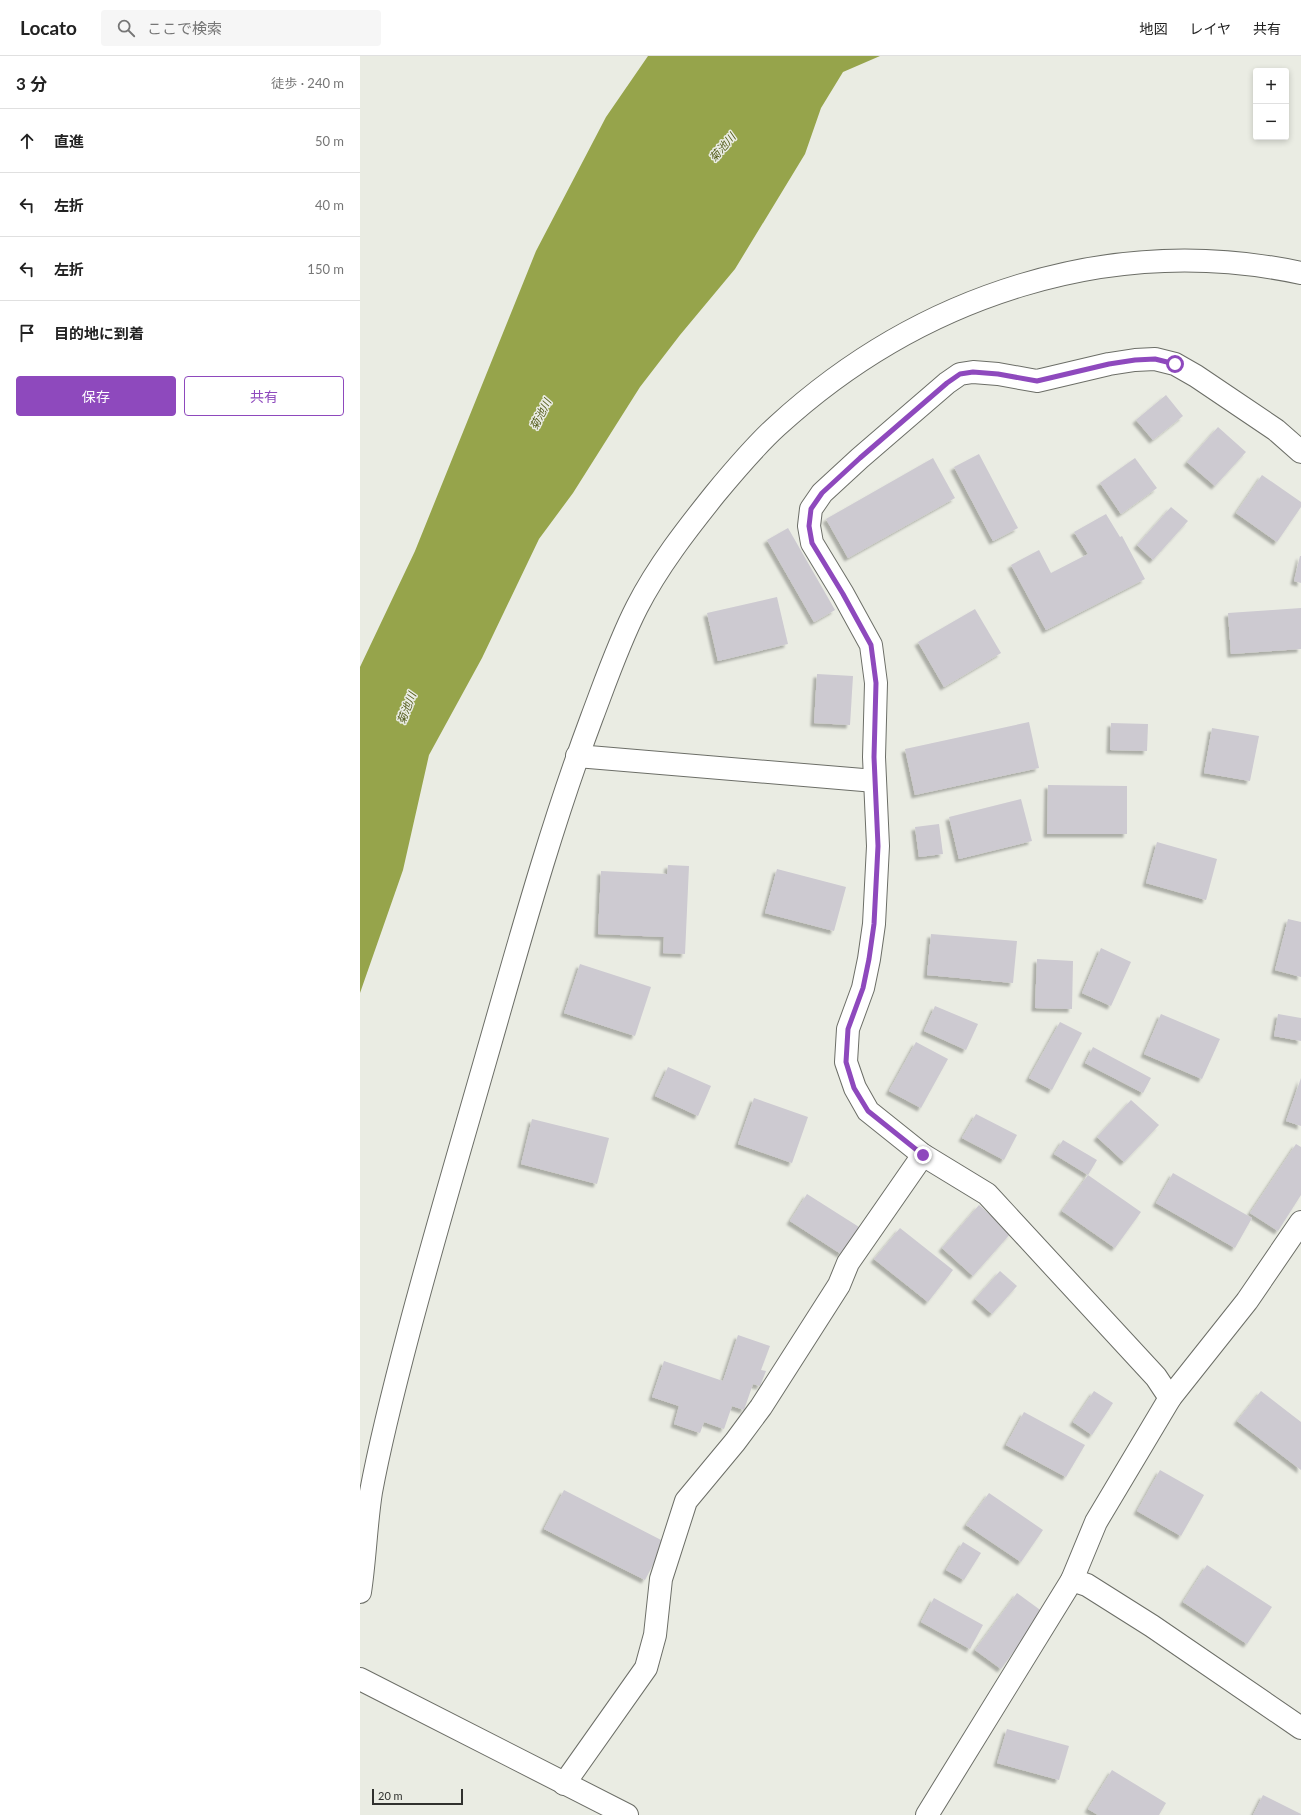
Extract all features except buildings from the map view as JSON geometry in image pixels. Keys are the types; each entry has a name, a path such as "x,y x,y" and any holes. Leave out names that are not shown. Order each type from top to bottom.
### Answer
{"street":[{"path":"360,1592 371,1496 393,1393 420,1290 535,886 563,795 616,656 637,606 664,561 696,517 735,470 767,436 802,404 843,372 900,336 952,311 1022,284 1063,273 1153,261 1236,264 1301,273"},
{"path":"1170,1398 1156,1376 987,1194 923,1155 868,1111 854,1088 846,1062 848,1029 863,988 874,924 878,846 875,781 876,683 871,645 843,594 812,543 809,526 811,509 822,493 947,383 960,374 973,372 998,374 1037,381 1109,364 1155,359 1175,364 1196,376 1276,430 1301,452"},
{"path":"577,756 875,781"},
{"path":"564,1784 646,1668 654,1635 661,1579 686,1501 735,1442 761,1407 839,1285 848,1262 923,1155"},
{"path":"927,1815 1072,1580 1096,1522 1170,1398 1247,1301 1301,1222"},
{"path":"1072,1580 1087,1585 1152,1626 1301,1728"},
{"path":"360,1679 627,1815"}],"water":[{"name":"菊池川","path":"648,56 880,56 843,72 821,108 805,154 735,269 680,335 640,387 573,493 539,539 482,658 429,755 403,870 360,993 360,667 415,551 536,251 606,117"}],"route":[{"path":"923,1155 910,1143 868,1111 854,1088 846,1062 848,1029 863,988 874,924 878,846 874,757 876,683 875,664 871,645 843,594 812,543 809,526 811,509 822,493 860,458 947,383 960,374 973,372 998,374 1037,381 1109,364 1135,360 1155,359 1175,364"}]}
